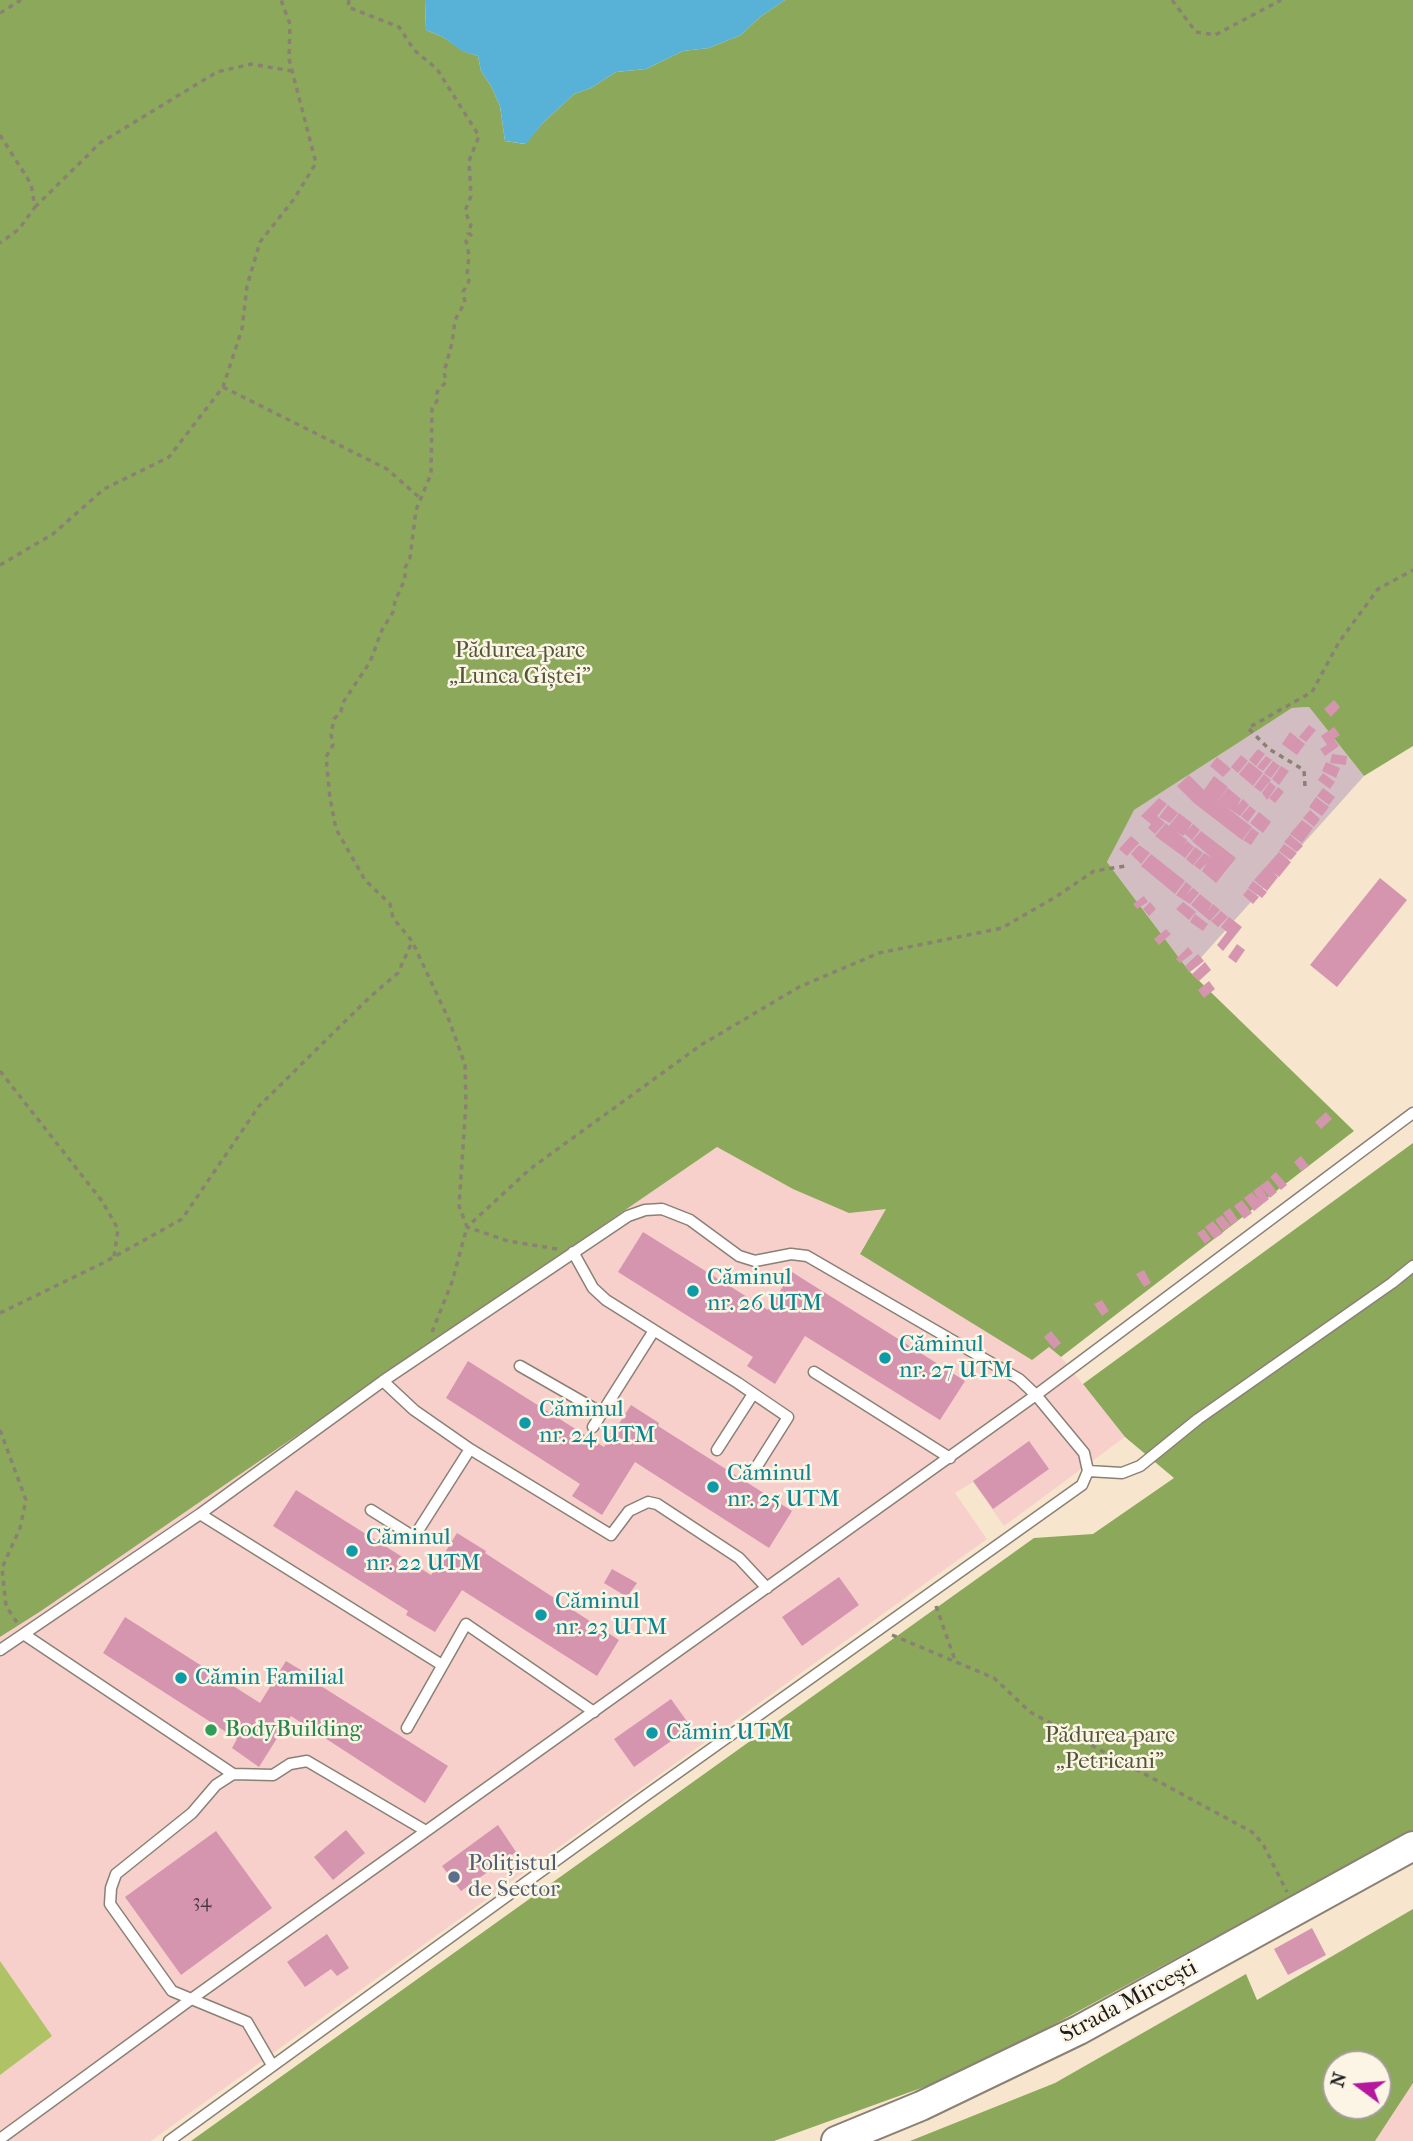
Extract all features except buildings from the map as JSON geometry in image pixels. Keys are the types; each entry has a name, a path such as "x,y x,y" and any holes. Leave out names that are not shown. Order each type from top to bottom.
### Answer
{"main road":[{"name":"Strada Mircești","path":"836,2141 921,2106 1079,2030 1413,1846"}],"lane":[{"path":"0,2139 190,2000 1037,1395 1412,1115"},
{"path":"0,1650 200,1514 383,1381 628,1216 645,1210 662,1209 690,1220 739,1256 755,1261 791,1254 807,1256 1019,1379 1037,1395 1084,1453 1088,1471 1082,1485 169,2141"},
{"path":"573,1252 597,1293 788,1418 752,1474"},
{"path":"1088,1471 1122,1473 1140,1466 1198,1419 1413,1266"},
{"path":"593,1427 653,1332"},
{"path":"520,1366 602,1413"},
{"path":"814,1372 950,1458"},
{"path":"383,1381 414,1410 470,1449 611,1535 629,1511 648,1502 657,1504 739,1558 766,1588"},
{"path":"717,1450 753,1394"},
{"path":"371,1510 414,1537 470,1449"},
{"path":"200,1514 442,1665"},
{"path":"407,1728 466,1624 594,1712"},
{"path":"25,1635 233,1774 273,1775 290,1764 307,1761 426,1831"},
{"path":"233,1774 216,1785 192,1813 116,1874 111,1888 110,1904 172,1991 247,2022 272,2065"}],"path":[{"path":"0,13 21,0"},
{"path":"0,565 53,534 104,489 169,457 223,387 242,329 247,286 260,242 294,199 316,163 289,59 290,24 281,0"},
{"path":"349,0 348,7 399,27 414,50 438,69 479,136 469,161 471,197 465,211 471,225 468,233 471,234 466,241 469,281 463,292 465,302 455,320 444,372 446,382 438,392 438,399 432,409 431,474 416,510 410,558 393,612 382,630 370,662 342,704 341,712 334,719 331,734 333,744 326,757 336,829 365,880 390,904 393,918 412,942 449,1020 465,1065 467,1103 459,1206 467,1227"},
{"path":"1172,0 1196,32 1215,35 1281,0"},
{"path":"0,243 19,229 35,207 100,143 217,72 251,64 292,71"},
{"path":"0,135 31,184 35,207"},
{"path":"223,387 387,469 422,499"},
{"path":"1305,786 1304,771 1269,749 1248,728 1312,692 1339,642 1378,589 1413,570"},
{"path":"426,1339 433,1331 452,1282 467,1227 530,1169 701,1045 799,987 879,953 1002,928 1057,897 1094,871 1126,866"},
{"path":"0,1313 114,1257 182,1219 259,1106 398,973 412,942"},
{"path":"0,1072 102,1201 118,1229 114,1257"},
{"path":"467,1227 508,1241 573,1252"},
{"path":"0,1430 26,1500 20,1528 2,1568 6,1606 25,1635"},
{"path":"931,1591 956,1663"},
{"path":"878,1629 993,1678 1030,1712 1252,1832 1263,1844 1296,1910"}],"shaded area":[{"path":"1309,707 1364,776 1189,971 1107,862 1133,810 1292,708"},
{"path":"717,1147 793,1189 887,1209 860,1253 1049,1347 1061,1357 1125,1437 1004,1526 973,1482 955,1493 987,1539 151,2141 0,2141 0,1637"},
{"path":"1413,2083 1413,2141 1375,2141 1389,2120 1392,2120 1392,2115"}],"green space":[{"name":"Pădurea-parc „Lunca Gîștei”","path":"0,0 425,0 426,30 443,37 463,51 478,56 481,71 500,106 505,141 525,144 574,94 591,88 616,72 646,69 683,51 709,48 741,35 760,17 785,0 1413,0 1413,746 1364,776 1309,707 1292,708 1134,810 1107,862 1189,971 1354,1131 1061,1357 1049,1347 1032,1360 860,1254 886,1209 849,1213 793,1189 717,1147 0,1637"},
{"name":"Pădurea-parc „Petricani”","path":"1413,1143 1413,1830 1005,2051 949,2078 774,2141 191,2141 1034,1538 1093,1534 1174,1478 1125,1437 1083,1384"},
{"path":"1413,1909 1413,2083 1392,2115 1392,2050 1322,2050 1322,2120 1389,2120 1375,2141 910,2141 1055,2083 1246,1974 1257,2000"},
{"path":"0,1961 52,2036 0,2075"}],"water":[{"path":"425,0 785,0 760,17 741,35 709,48 683,51 646,69 616,72 591,88 574,94 543,123 526,144 505,141 500,106 481,71 478,56 462,51 443,37 426,30"}],"place":[{"name":"Căminul nr. 26 UTM","path":"693,1291"},
{"name":"Căminul nr. 27 UTM","path":"885,1358"},
{"name":"Căminul nr. 24 UTM","path":"525,1423"},
{"name":"Căminul nr. 25 UTM","path":"713,1487"},
{"name":"Căminul nr. 22 UTM","path":"352,1551"},
{"name":"Căminul nr. 23 UTM","path":"541,1615"},
{"name":"Cămin Familial","path":"181,1678"},
{"name":"BodyBuilding","path":"211,1730"},
{"name":"Cămin UTM","path":"652,1733"},
{"name":"Polițistul de Sector","path":"454,1877"}]}
